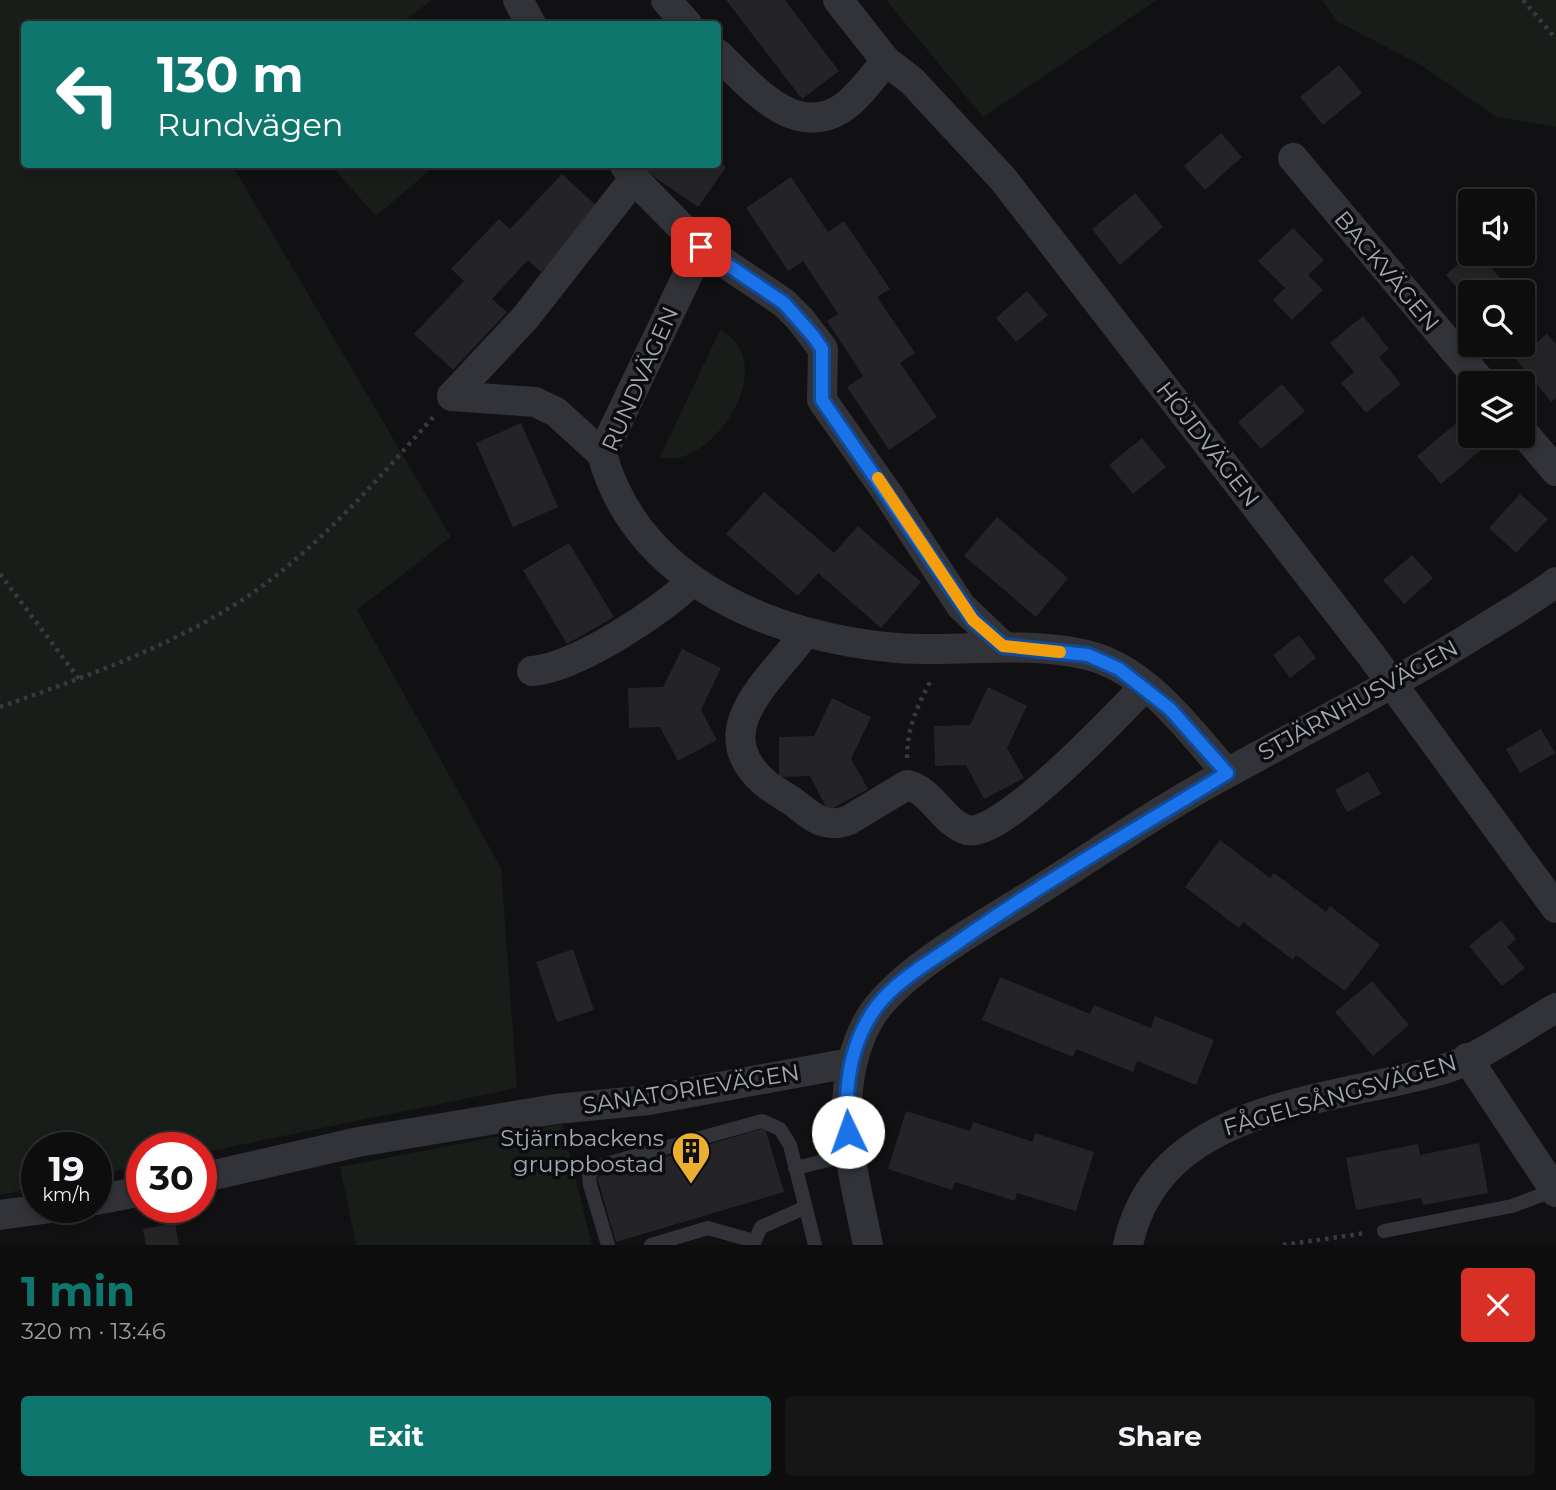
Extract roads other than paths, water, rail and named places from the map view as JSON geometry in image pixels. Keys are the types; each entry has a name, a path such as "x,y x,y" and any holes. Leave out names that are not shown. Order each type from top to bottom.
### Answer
{"street":[{"path":"518,0 529,21"},
{"name":"HÖJDVÄGEN","path":"838,0 886,61 912,81 1003,179 1392,684 1556,908"},
{"path":"721,57 772,104 788,113 815,118 844,107 886,61"},
{"name":"BACKVÄGEN","path":"1293,158 1472,371"},
{"path":"602,454 556,412 535,402 452,396 525,318 629,172 701,247 784,303 807,328 822,349 822,400 888,494 961,606 1003,646"},
{"name":"RUNDVÄGEN","path":"701,247 602,454 608,476 635,521 659,550 712,595 764,620 832,640 897,648 1003,646 1088,655 1119,669 1145,686 1170,709 1227,773"},
{"path":"1535,446 1556,471"},
{"path":"532,671 555,668 575,659 674,600 693,580"},
{"name":"STJÄRNHUSVÄGEN","path":"868,1245 850,1154 846,1110 850,1063 877,1006 898,985 982,925 1227,773 1392,684 1556,582"},
{"path":"805,633 744,712 740,737 748,764 765,783 822,822 840,823 849,820 907,785 918,789 962,828 980,830 1052,780 1145,686"},
{"name":"FÅGELSÅNGSVÄGEN","path":"1128,1245 1138,1216 1154,1188 1182,1156 1214,1132 1333,1093 1446,1069 1556,1008"},
{"path":"1467,1058 1555,1191"},
{"name":"SANATORIEVÄGEN","path":"217,1174 358,1142 556,1109 649,1100 850,1063"},
{"path":"0,1215 21,1212"}],"lane":[{"path":"608,1245 590,1185 589,1175 595,1167 762,1121 773,1124 785,1135 815,1245"},
{"path":"795,1168 850,1154"},
{"path":"1384,1231 1511,1206 1555,1191"},
{"path":"651,1245 708,1228 753,1243 756,1233 768,1222 804,1208"}],"place":[{"name":"Stjärnbackens gruppbostad","path":"691,1185"}]}
